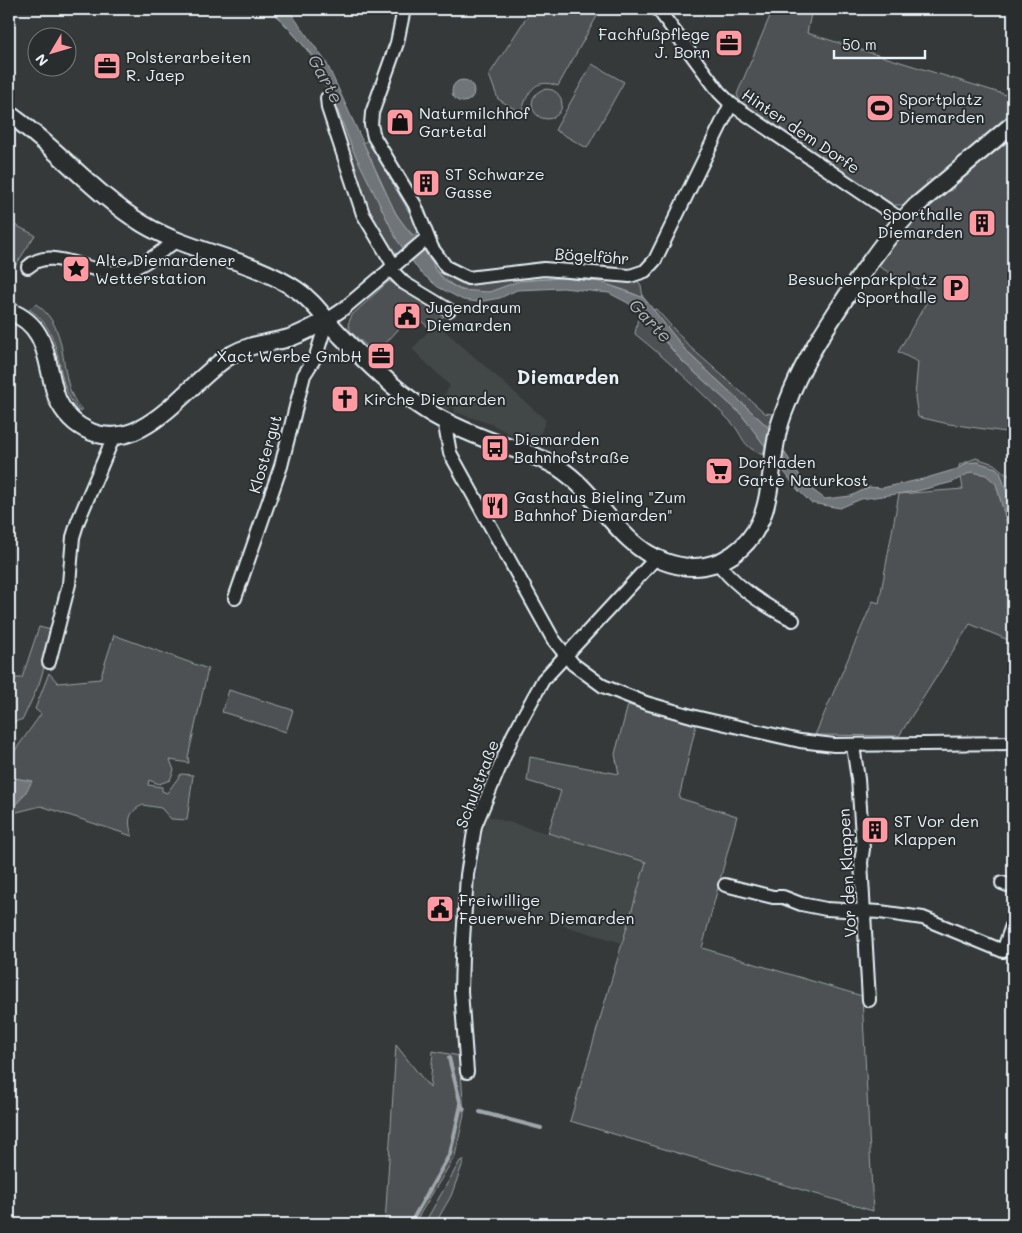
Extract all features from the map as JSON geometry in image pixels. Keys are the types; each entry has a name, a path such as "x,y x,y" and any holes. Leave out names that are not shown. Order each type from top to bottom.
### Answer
{"street":[{"name":"Bögelföhr","path":"404,9 397,43 372,113 371,125 374,137 416,205 424,241 446,267 464,277 544,269 623,276 640,274 649,268 655,260 731,104"},
{"name":"Hinter dem Dorfe","path":"658,9 719,92 731,104 902,220"},
{"path":"327,98 328,108 363,214 404,283 449,310"},
{"path":"9,114 127,212 157,231 243,262 284,282 311,300 342,337 407,397 444,420 497,443 536,456 558,467 583,488 636,545 656,558 674,565 694,568 718,563 737,552 755,532 767,504 780,424 789,399 816,342 873,256 902,220 929,194 1013,124"},
{"path":"28,267 38,259 52,258 105,272 124,271 134,268 178,240"},
{"path":"9,311 23,318 38,334 50,363 55,392 65,412 73,421 92,433 114,436 139,429 157,419 204,376 235,353 260,342 292,337 327,320 342,310 424,241"},
{"name":"Klostergut","path":"235,598 281,466 304,375 316,356 327,320"},
{"path":"444,420 450,453 553,639 565,656 580,671 603,686 646,704 800,741 852,746 1013,743"},
{"path":"49,662 69,584 73,537 114,436"},
{"name":"Schulstraße","path":"468,1072 461,991 467,875 475,826 498,768 532,698 543,680 656,558"},
{"path":"718,563 744,589 773,610 793,620"},
{"name":"Vor den Klappen","path":"852,746 858,779 862,832 869,1000"},
{"path":"725,885 773,897 784,897 801,904 826,909 922,918 1008,954 1013,923"}],"shaded area":[{"path":"270,9 272,9 295,35 289,29"},
{"path":"532,9 601,9 558,86 543,83 533,88 526,99 521,113 498,99 489,75"},
{"name":"Sportplatz Diemarden","path":"773,9 812,9 807,33 1013,97 1013,112 986,137 932,181 930,179 926,182 928,185 906,205 894,205 740,103 737,94"},
{"path":"297,38 311,54 324,75 353,150 405,252 400,256 388,248 376,229 364,202 316,64"},
{"path":"592,64 624,82 587,148 555,130"},
{"path":"547,89 558,93 562,104 558,115 547,119 536,115 532,104 536,93"},
{"path":"1013,138 1013,433 949,424 918,417 915,397 918,362 898,352 930,296 878,266 911,224 948,189 950,191 954,188 952,186"},
{"path":"368,140 417,226 416,237 399,219 392,206 363,143"},
{"path":"9,222 35,235 9,276"},
{"path":"436,265 444,271 468,282 482,283 534,274 637,280 641,285 643,298 601,283 572,279 523,281 491,292 472,293 448,282 434,268"},
{"path":"389,281 447,313 430,329 407,308 399,317 405,322 376,354 351,332 348,324 352,315"},
{"path":"36,304 48,315 56,328 68,385 82,410 80,412 71,400 65,386 50,332 29,309"},
{"path":"656,309 690,347 765,413 772,414 768,427 687,352 653,310"},
{"path":"639,312 681,360 741,414 765,445 763,455 746,444 734,426 718,409 672,365 635,334"},
{"path":"436,323 546,420 535,447 491,424 454,412 455,408 450,407 449,410 437,406 450,386 412,349"},
{"path":"976,458 994,464 1008,476 1013,466 1013,642 970,624 899,736 815,735 873,601 879,603 899,494 963,489 959,465"},
{"path":"39,627 55,631 39,684 23,719 9,724 9,678 22,678"},
{"path":"114,635 208,669 188,757 189,763 170,760 174,770 170,780 159,784 149,780 148,785 162,787 162,791 167,793 181,774 193,775 187,820 171,819 161,808 143,805 131,814 130,826 132,836 41,806 9,814 9,759 41,714 35,709 49,673 58,683 100,679"},
{"path":"229,690 293,710 286,732 222,712"},
{"path":"628,705 696,725 679,798 737,816 702,948 862,996 873,1211 570,1121 646,862 548,833 561,791 527,781 530,757 619,774 615,754"},
{"path":"488,816 646,862 622,943 473,899 483,830"},
{"path":"396,1045 430,1088 433,1051 460,1056 464,1115 455,1156 414,1224 385,1224"},
{"path":"464,1160 451,1196 435,1224 424,1224 460,1161"}],"water":[{"name":"Garte","path":"272,9 288,9 326,62 396,214 445,281 460,290 489,292 519,281 562,278 601,282 644,298 687,352 768,427 806,485 825,499 851,496 869,487 882,488 923,479 957,469 967,463 977,462 996,468 1000,472 1013,511 1013,546 996,484 986,475 977,473 971,472 953,482 917,491 861,499 840,508 811,503 797,489 741,414 681,360 645,317 628,303 609,293 563,288 517,290 500,298 478,302 463,300 438,287 420,272 397,240 353,150 324,75 311,54"},
{"path":"463,80 471,83 474,91 471,99 463,102 455,99 452,91 455,83"},
{"path":"9,777 32,781 22,797 9,810"}],"waterway":[{"path":"449,1058 461,1105 464,1109"},
{"path":"410,1224 450,1154 461,1105"},
{"path":"480,1112 541,1128"}],"place":[{"name":"Fachfußpflege J. Born","path":"729,43"},
{"name":"Polsterarbeiten R. Jaep","path":"107,66"},
{"name":"Sportplatz Diemarden","path":"880,108"},
{"name":"Naturmilchhof Gartetal","path":"400,122"},
{"name":"ST Schwarze Gasse","path":"426,183"},
{"name":"Sporthalle Diemarden","path":"982,223"},
{"name":"Alte Diemardener Wetterstation","path":"76,269"},
{"name":"Besucherparkplatz Sporthalle","path":"956,288"},
{"name":"Jugendraum Diemarden","path":"407,316"},
{"name":"Xact Werbe GmbH","path":"381,356"},
{"name":"Kirche Diemarden","path":"345,399"},
{"name":"Diemarden Bahnhofstraße","path":"495,448"},
{"name":"Dorfladen Garte Naturkost","path":"719,471"},
{"name":"Gasthaus Bieling \"Zum Bahnhof Diemarden\"","path":"495,506"},
{"name":"ST Vor den Klappen","path":"875,830"},
{"name":"Freiwillige Feuerwehr Diemarden","path":"440,909"}],"district":[{"name":"Diemarden","path":"568,377"}]}
